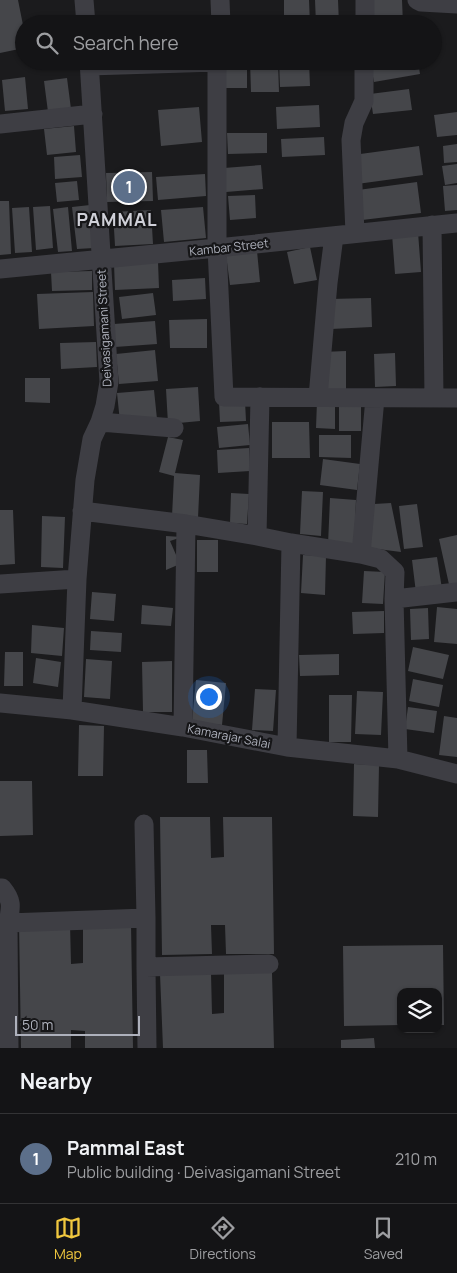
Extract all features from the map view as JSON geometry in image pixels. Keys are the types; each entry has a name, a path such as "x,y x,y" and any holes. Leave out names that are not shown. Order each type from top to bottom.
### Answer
{"street":[{"path":"84,0 85,15"},
{"path":"220,0 221,15"},
{"path":"365,0 365,15"},
{"path":"417,0 421,2 457,4"},
{"name":"Deivasigamani Street","path":"72,710 76,579 85,480 92,439 105,406 109,382 89,70"},
{"path":"217,70 217,248 224,397 457,398"},
{"path":"355,233 351,140 354,123 364,101 364,70"},
{"path":"0,124 93,114"},
{"name":"Kambar Street","path":"0,269 457,223"},
{"path":"432,225 434,398"},
{"path":"318,397 334,236"},
{"path":"257,536 260,397"},
{"path":"361,554 375,398"},
{"path":"100,422 174,428"},
{"path":"82,511 186,524 381,559 395,572 398,759"},
{"path":"183,727 186,524"},
{"path":"287,747 291,543"},
{"path":"0,584 76,579"},
{"path":"394,599 457,592"},
{"name":"Kamarajar Salai","path":"0,703 72,710 183,727 287,747 398,759 457,774"},
{"path":"144,824 148,1048"},
{"path":"0,888 9,896 11,907 8,923 9,1048"},
{"path":"8,923 146,918"},
{"path":"146,967 268,964"}],"building":[{"path":"0,0 18,0 21,15 15,15 15,50 0,53"},
{"path":"284,0 309,0 310,15 284,15"},
{"path":"315,0 338,0 339,15 316,15"},
{"path":"369,0 402,0 403,15 370,15"},
{"path":"224,70 247,70 247,88 224,88"},
{"path":"250,70 278,70 279,92 251,92"},
{"path":"279,70 309,70 310,86 280,87"},
{"path":"372,70 419,70 420,74 374,82"},
{"path":"25,77 28,109 5,111 2,80"},
{"path":"67,78 71,109 48,112 44,81"},
{"path":"409,89 412,110 373,114 370,94"},
{"path":"319,105 320,127 277,129 276,107"},
{"path":"199,107 202,142 161,146 158,110"},
{"path":"457,112 457,135 437,137 434,115"},
{"path":"74,126 76,152 47,155 44,129"},
{"path":"227,133 267,133 267,153 228,154"},
{"path":"324,137 325,155 282,157 281,139"},
{"path":"457,144 457,162 444,163 443,146"},
{"path":"419,146 423,175 357,184 353,155"},
{"path":"80,155 82,177 55,179 54,157"},
{"path":"457,164 457,183 445,185 442,166"},
{"path":"261,165 263,189 226,192 224,168"},
{"path":"152,172 153,201 107,202 106,173"},
{"path":"205,174 206,196 158,200 156,177"},
{"path":"77,181 79,200 57,202 55,183"},
{"path":"417,182 421,213 362,220 358,190"},
{"path":"457,185 457,210 445,211 443,186"},
{"path":"255,195 256,218 230,220 228,196"},
{"path":"0,201 9,201 11,254 0,255"},
{"path":"90,205 94,248 77,249 72,207"},
{"path":"50,206 53,248 36,250 33,207"},
{"path":"29,207 32,252 15,253 12,208"},
{"path":"68,207 72,251 58,252 53,209"},
{"path":"203,207 206,238 164,242 161,210"},
{"path":"151,210 153,244 115,246 113,212"},
{"path":"418,232 421,272 395,274 392,234"},
{"path":"310,247 317,280 294,284 287,252"},
{"path":"257,251 260,282 230,285 226,255"},
{"path":"158,262 159,288 115,290 114,264"},
{"path":"92,271 92,290 52,291 51,272"},
{"path":"205,278 206,299 173,301 172,280"},
{"path":"93,292 94,326 39,329 37,294"},
{"path":"153,293 156,315 122,319 119,297"},
{"path":"371,298 372,327 331,329 330,299"},
{"path":"207,319 207,348 170,348 169,320"},
{"path":"155,321 157,344 115,347 114,324"},
{"path":"96,342 97,367 61,369 60,343"},
{"path":"155,350 158,381 119,384 116,354"},
{"path":"346,351 346,391 323,391 322,352"},
{"path":"395,353 396,386 375,387 374,354"},
{"path":"25,378 50,378 50,403 25,402"},
{"path":"198,387 200,421 168,424 166,389"},
{"path":"154,390 157,419 120,422 117,393"},
{"path":"245,401 246,421 220,422 219,402"},
{"path":"317,401 335,402 335,429 316,428"},
{"path":"339,404 361,404 361,431 339,431"},
{"path":"272,422 309,422 310,458 272,458"},
{"path":"248,424 250,445 219,448 217,427"},
{"path":"319,435 351,435 351,458 319,457"},
{"path":"168,437 183,440 175,473 200,475 198,518 172,516 174,476 159,472"},
{"path":"249,448 250,471 218,473 217,450"},
{"path":"323,459 360,464 357,490 320,485"},
{"path":"302,491 323,492 321,536 300,534"},
{"path":"231,493 249,494 247,524 230,523"},
{"path":"330,498 356,500 354,546 328,545"},
{"path":"391,503 401,552 370,548 374,504"},
{"path":"417,504 423,547 404,549 399,506"},
{"path":"0,510 13,510 15,564 0,565"},
{"path":"42,516 65,517 63,568 41,567"},
{"path":"457,535 457,587 450,589 439,539"},
{"path":"166,536 182,537 170,541 180,564 166,570"},
{"path":"197,540 218,540 218,572 197,572"},
{"path":"303,555 326,556 325,595 301,593"},
{"path":"437,557 442,589 416,593 412,560"},
{"path":"364,571 385,572 383,604 362,603"},
{"path":"92,592 116,594 114,621 90,619"},
{"path":"142,605 173,608 171,626 141,624"},
{"path":"437,607 457,609 457,644 434,642"},
{"path":"428,608 429,639 411,640 410,609"},
{"path":"384,611 384,633 353,634 352,612"},
{"path":"32,625 64,628 62,656 31,653"},
{"path":"91,631 122,633 121,652 90,650"},
{"path":"413,647 449,655 443,679 408,671"},
{"path":"5,652 23,652 23,686 4,686"},
{"path":"339,654 339,675 300,676 299,655"},
{"path":"36,658 61,662 58,687 33,683"},
{"path":"86,659 112,661 110,699 84,697"},
{"path":"172,661 172,712 143,712 142,662"},
{"path":"413,679 443,685 439,707 409,701"},
{"path":"196,680 226,683 222,725 192,722"},
{"path":"255,689 276,690 273,731 252,730"},
{"path":"357,691 383,692 381,735 355,734"},
{"path":"329,695 352,695 351,742 329,742"},
{"path":"408,707 437,711 434,733 405,729"},
{"path":"444,716 457,718 457,757 439,755"},
{"path":"79,725 104,726 103,776 78,776"},
{"path":"187,750 207,750 208,783 187,783"},
{"path":"354,764 379,765 378,817 353,816"},
{"path":"0,781 32,781 33,835 0,836"},
{"path":"160,817 210,817 211,858 224,857 223,817 272,817 274,954 226,954 225,925 211,925 212,954 162,955"},
{"path":"19,923 70,923 71,964 83,963 83,923 131,923 133,1048 85,1048 85,1031 71,1030 71,1048 21,1048"},
{"path":"443,945 444,1025 442,1025 442,988 397,988 397,1025 344,1026 343,946"},
{"path":"211,973 212,1014 224,1013 224,973 272,973 274,1048 163,1048 160,974"},
{"path":"374,1038 375,1048 341,1048 341,1040"}],"place":[{"name":"Pammal East","path":"129,187"}],"district":[{"name":"PAMMAL","path":"117,219"}]}
